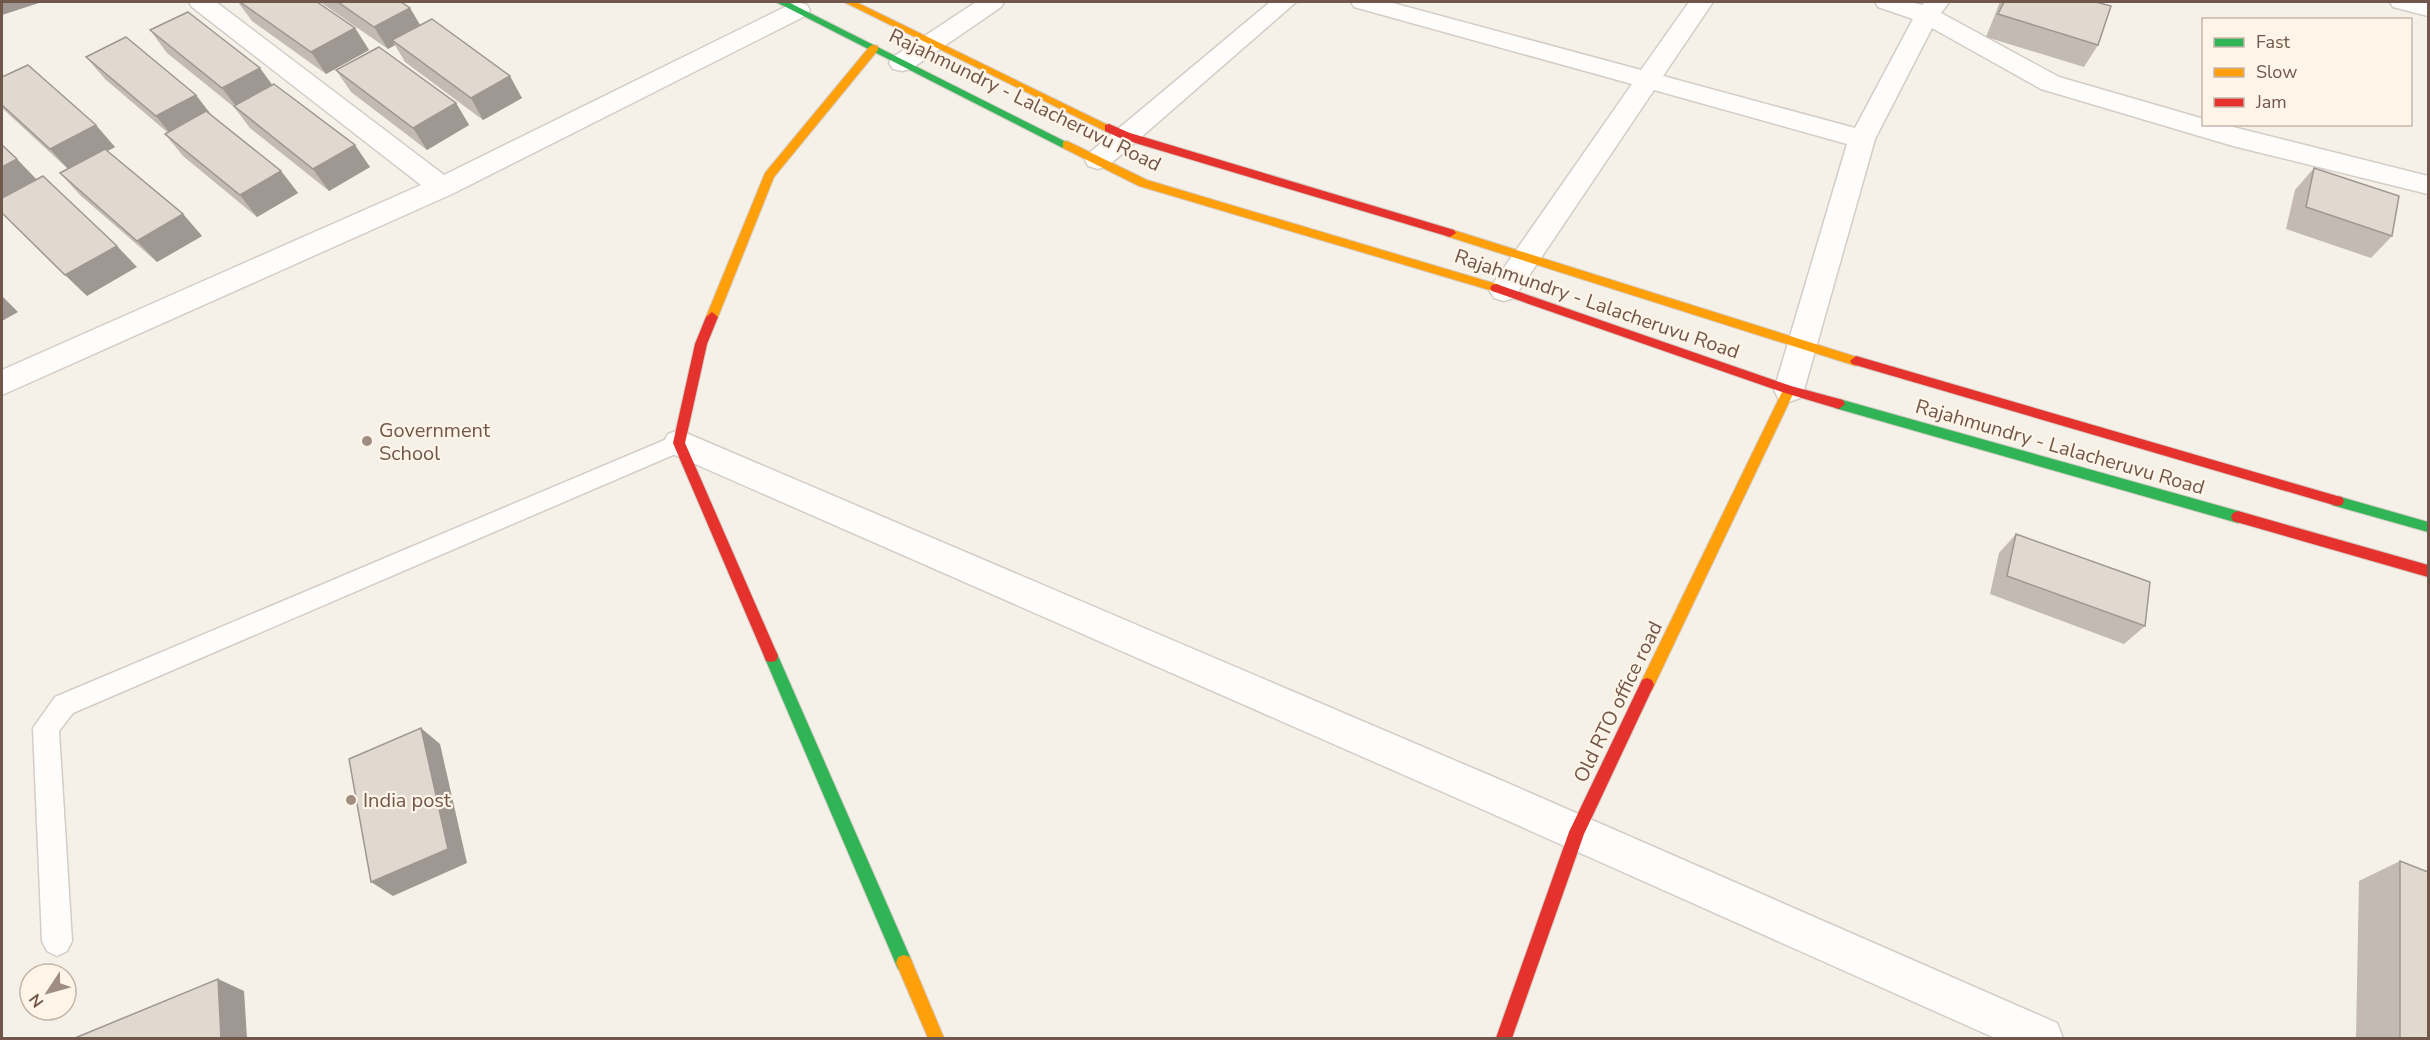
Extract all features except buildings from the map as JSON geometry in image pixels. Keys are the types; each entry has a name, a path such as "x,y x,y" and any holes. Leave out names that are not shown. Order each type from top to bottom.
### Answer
{"main road":[{"path":"849,2 1126,136 1527,256 1802,345 2428,527"},
{"name":"Rajahmundry - Lalacheruvu Road","path":"790,6 1143,183 1504,290 1789,390 2428,570"},
{"path":"874,48 769,176 701,344 680,443 936,1038"},
{"name":"Old RTO office road","path":"1504,1038 1577,832 1789,390"}],"street":[{"path":"201,2 442,187"},
{"path":"902,63 992,2"},
{"path":"1098,160 1284,2"},
{"path":"1363,2 1862,139"},
{"path":"1504,290 1701,2"},
{"path":"1887,2 1932,8 2050,83 2233,136 2428,185"},
{"path":"2402,2 2428,9"},
{"path":"2,382 442,187 790,6"},
{"path":"1789,390 1862,139 1932,8"},
{"path":"680,443 1577,832 2042,1038"}],"lane":[{"path":"57,941 46,728 64,705 680,443"}],"traffic: fast":[{"path":"781,2 1067,145"},
{"path":"1839,404 2238,517"},
{"path":"2337,501 2428,527"},
{"path":"771,656 904,963"}],"traffic: slow":[{"path":"849,2 1109,128"},
{"path":"712,317 769,176 874,48"},
{"path":"1067,145 1143,183 1496,288"},
{"path":"1450,233 1856,361"},
{"path":"1647,685 1789,390"},
{"path":"904,963 936,1038"}],"traffic: jam":[{"path":"1109,128 1126,136 1450,233"},
{"path":"1496,288 1789,390 1839,404"},
{"path":"712,317 701,344 679,443 771,656"},
{"path":"1856,361 2337,501"},
{"path":"2238,517 2428,571"},
{"path":"1504,1038 1577,832 1647,685"}],"place":[{"name":"Government School","path":"367,441"},
{"name":"India post","path":"351,800"}]}
